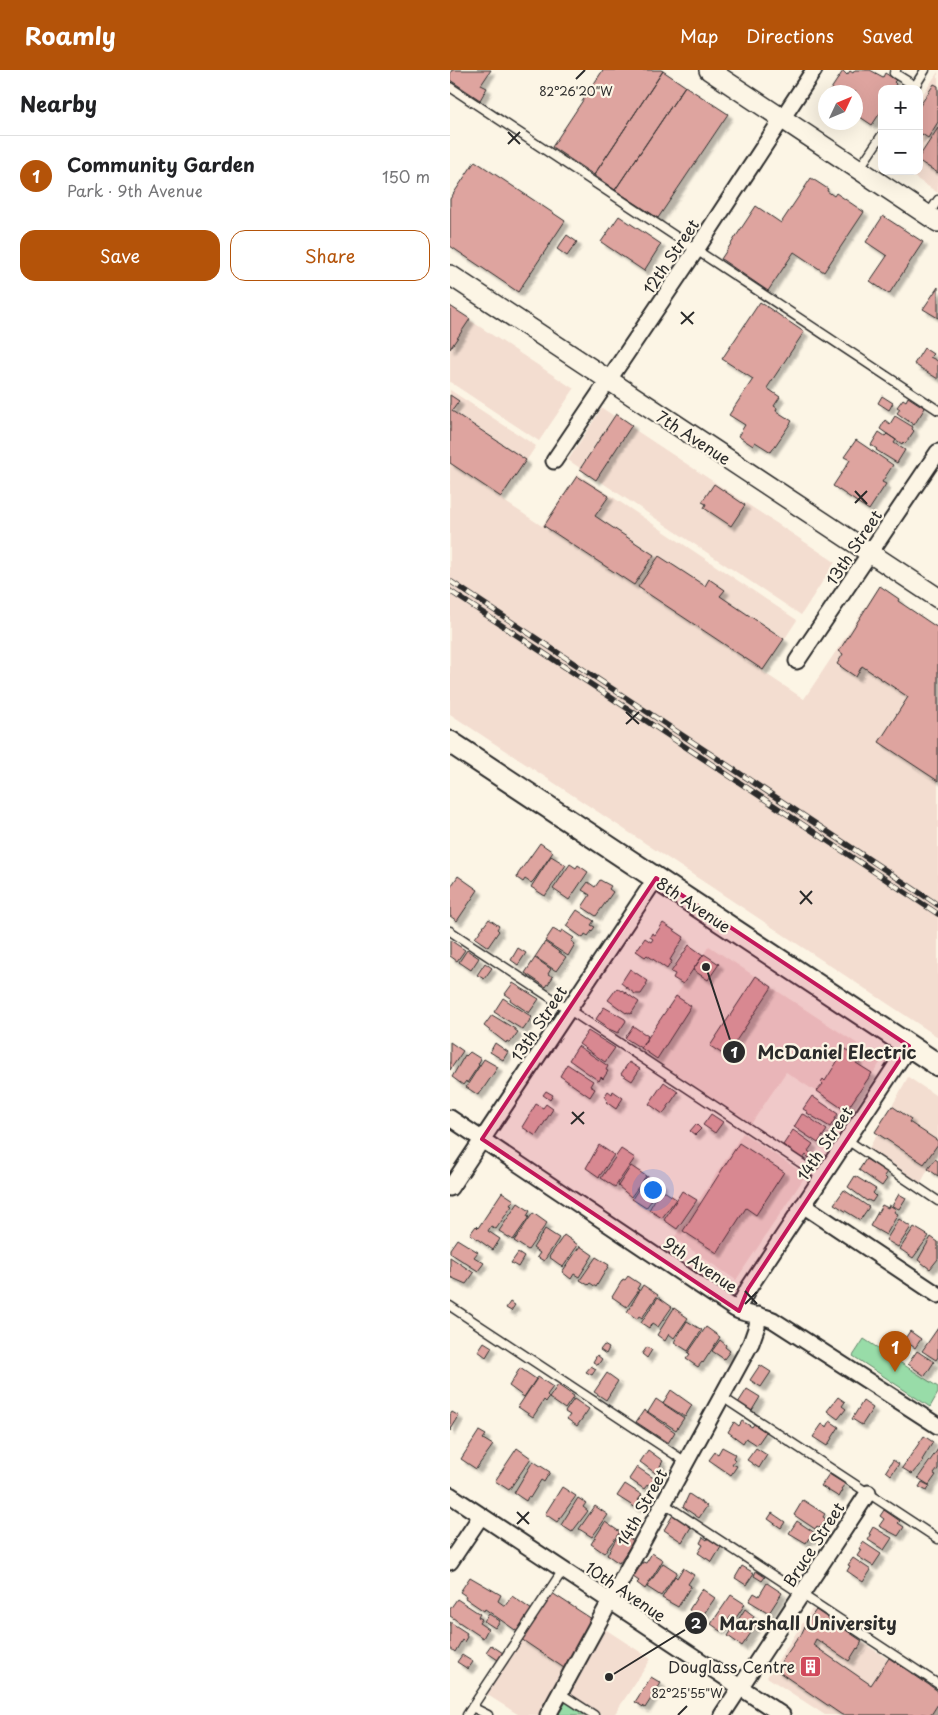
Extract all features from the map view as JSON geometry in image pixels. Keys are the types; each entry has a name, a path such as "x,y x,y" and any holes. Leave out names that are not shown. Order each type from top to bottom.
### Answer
{"main road":[{"name":"8th Avenue","path":"450,742 938,1065"}],"street":[{"path":"709,70 933,219"},
{"name":"12th Street","path":"554,461 814,70"},
{"name":"7th Avenue","path":"450,275 938,598"},
{"name":"13th Street","path":"797,661 938,452"},
{"name":"13th Street","path":"450,1188 656,878"},
{"name":"14th Street","path":"739,1311 748,1290 802,1205 909,1046"},
{"name":"9th Avenue","path":"450,1118 739,1311 758,1314 773,1320 936,1421"},
{"path":"802,1205 938,1295"},
{"name":"14th Street","path":"548,1715 751,1343 757,1326 758,1314"},
{"name":"Bruce Street","path":"722,1715 868,1493"},
{"name":"10th Avenue","path":"450,1495 782,1715"},
{"path":"450,1562 481,1516"}],"lane":[{"path":"896,70 894,73 911,85"},
{"path":"915,85 926,70"},
{"path":"450,87 938,410"},
{"path":"859,170 878,141"},
{"path":"933,219 938,200"},
{"path":"450,931 822,1177"},
{"path":"846,1140 938,1201"},
{"path":"450,1306 686,1462"},
{"path":"722,1397 938,1539"},
{"path":"663,1503 938,1684"},
{"path":"467,1715 563,1570"},
{"path":"560,1693 594,1715"},
{"path":"472,1707 488,1715"}],"highlighted area":[{"path":"656,878 909,1046 748,1289 739,1311 482,1139"}],"shaded area":[{"path":"938,72 938,193 911,175 923,175 923,94"},
{"path":"450,307 574,389 539,441 450,382"},
{"path":"450,390 536,446 501,499 542,526 578,474 797,620 763,672 804,699 877,590 938,630 938,1037 450,714"},
{"path":"602,408 835,562 801,615 568,460"},
{"path":"709,946 882,1060 847,1112 786,1072 751,1124 640,1050"},
{"path":"908,1077 938,1097 938,1151 919,1186 867,1152"},
{"path":"743,1133 806,1175 736,1280 674,1238"},
{"path":"552,1594 592,1621 540,1715 519,1715 486,1694"},
{"name":"Douglass Centre","path":"812,1609 938,1692 938,1715 825,1715 767,1677"},
{"path":"605,1629 651,1659 614,1715 598,1715 569,1696"}],"green space":[{"path":"864,1339 938,1387 938,1393 930,1407 853,1356"},
{"path":"566,1702 585,1715 558,1715"}],"building":[{"path":"452,70 491,70 481,85 487,88 480,100 450,80"},
{"path":"603,70 663,71 594,175 552,147"},
{"path":"855,70 870,70 883,77 885,73 896,80 894,82 895,85 878,85 878,116 872,125 863,119 863,85 834,85 843,71 847,75 850,71 853,73"},
{"path":"663,71 685,86 615,190 594,175"},
{"path":"934,84 938,86 938,122 928,138 923,135 923,101"},
{"path":"685,86 728,114 658,218 615,190"},
{"path":"938,128 938,173 923,164 923,151"},
{"path":"475,161 565,221 518,292 450,246 450,199"},
{"path":"811,178 828,189 827,191 834,196 836,193 864,212 824,272 794,252 768,291 721,259 756,206 781,223"},
{"path":"619,216 661,244 644,271 601,242"},
{"path":"883,216 923,242 889,294 870,281 887,256 866,242"},
{"path":"567,235 577,242 567,256 557,249"},
{"path":"938,287 938,318 923,309"},
{"path":"760,302 804,332 767,388 780,397 774,406 777,408 776,411 792,421 771,452 755,442 753,446 738,436 745,425 729,415 753,379 722,359"},
{"path":"450,306 470,319 450,349"},
{"path":"924,348 933,354 930,357 938,361 938,379 914,364"},
{"path":"450,395 459,401 452,411 526,460 501,497 450,463"},
{"path":"882,396 893,403 889,410 878,403"},
{"path":"908,397 925,408 914,425 897,413 900,409 897,407 903,399 906,401"},
{"path":"616,414 632,425 596,480 580,469"},
{"path":"895,416 913,427 914,431 905,444 903,442 902,444 880,429 885,420 890,424"},
{"path":"879,432 885,436 887,434 896,440 894,443 905,450 897,463 871,445"},
{"path":"856,440 893,465 882,482 886,484 869,510 833,486 850,460 844,457"},
{"path":"577,476 609,496 595,516 654,555 634,585 544,526"},
{"path":"714,484 745,505 731,526 704,508 706,504 702,502"},
{"path":"659,556 705,586 709,579 725,590 720,596 784,639 763,670 638,587"},
{"path":"880,586 899,599 898,601 938,628 938,781 879,742 908,697 862,666 856,677 837,664 843,654 839,651"},
{"path":"540,843 553,852 531,883 525,879 523,882 517,878 518,874"},
{"path":"551,856 566,865 545,896 531,887"},
{"path":"570,864 576,868 578,865 588,872 569,900 553,889"},
{"path":"458,876 478,890 457,921 450,916 450,888"},
{"path":"600,880 611,886 609,889 613,892 596,916 582,907 590,895 582,890 588,882 595,887"},
{"path":"577,910 594,921 591,925 595,927 588,936 585,934 583,938 566,926"},
{"path":"489,919 499,926 497,929 499,931 488,947 475,938"},
{"path":"663,923 684,937 670,960 672,961 667,969 647,955 645,957 636,951 645,938 651,942 653,939 650,937 652,933 655,935"},
{"path":"553,929 560,933 562,930 574,938 571,941 575,944 568,956 545,941"},
{"path":"450,940 465,950 457,961 450,956"},
{"path":"545,942 566,957 556,971 535,957"},
{"path":"689,945 703,955 683,984 673,978 675,974 671,972"},
{"path":"518,948 526,953 518,965 511,960"},
{"path":"467,950 479,958 471,970 459,962"},
{"path":"704,954 719,964 708,980 693,970"},
{"path":"535,958 551,969 548,974 553,977 546,987 525,973"},
{"path":"485,963 492,968 484,979 477,975"},
{"path":"630,969 648,981 641,994 635,994 621,983"},
{"path":"756,976 772,987 726,1056 710,1046"},
{"path":"513,983 539,999 529,1013 510,1000 511,998 505,994"},
{"path":"617,988 639,1002 631,1014 626,1013 608,1000"},
{"path":"676,996 691,1006 657,1059 641,1048"},
{"path":"503,998 532,1017 523,1030 494,1012"},
{"path":"604,1007 625,1019 626,1021 618,1033 604,1027 605,1025 596,1019"},
{"path":"492,1015 518,1032 510,1043 507,1041 506,1043 484,1026"},
{"path":"633,1026 648,1036 641,1048 625,1038"},
{"path":"588,1031 615,1048 605,1062 579,1044"},
{"path":"450,1042 463,1051 450,1070"},
{"path":"495,1043 508,1052 503,1060 490,1052"},
{"path":"578,1046 608,1066 606,1070 608,1071 603,1079 601,1077 599,1081 569,1060"},
{"path":"845,1049 859,1058 856,1063 872,1073 846,1111 817,1091 823,1084 821,1082 823,1079 825,1081"},
{"path":"470,1052 481,1059 467,1083 466,1081 463,1085 452,1077 465,1055"},
{"path":"484,1059 498,1067 478,1095 466,1087"},
{"path":"629,1062 640,1069 632,1081 621,1074"},
{"path":"567,1064 593,1081 590,1086 595,1089 590,1097 560,1076"},
{"path":"664,1082 678,1092 663,1114 649,1104"},
{"path":"546,1091 553,1095 550,1100 543,1095"},
{"path":"608,1091 612,1094 613,1091 623,1098 616,1109 606,1102 608,1100 604,1097"},
{"path":"812,1096 838,1114 830,1127 803,1109"},
{"path":"536,1104 543,1108 546,1104 553,1109 536,1136 522,1127"},
{"path":"892,1106 911,1119 909,1122 938,1141 938,1144 924,1164 875,1132"},
{"path":"711,1114 723,1122 715,1133 703,1125"},
{"path":"802,1114 827,1130 818,1143 794,1127"},
{"path":"696,1124 701,1129 695,1135 690,1131"},
{"path":"793,1130 813,1144 808,1151 812,1154 809,1158 806,1155 803,1159 783,1145"},
{"path":"739,1143 784,1172 756,1215 746,1208 717,1253 683,1231"},
{"path":"599,1145 614,1155 599,1177 586,1168"},
{"path":"621,1149 635,1158 615,1187 601,1178"},
{"path":"866,1159 887,1172 884,1176 887,1179 882,1186 859,1170"},
{"path":"935,1159 938,1161 938,1176 928,1169"},
{"path":"631,1166 646,1176 631,1197 618,1186"},
{"path":"647,1176 652,1180 654,1177 662,1183 662,1186 646,1208 632,1199"},
{"path":"855,1176 876,1189 873,1193 876,1196 872,1202 867,1201 848,1187"},
{"path":"661,1189 676,1199 662,1218 649,1210"},
{"path":"844,1190 869,1207 860,1220 834,1204"},
{"path":"682,1191 697,1200 677,1229 664,1220"},
{"path":"502,1192 514,1200 496,1229 491,1226 488,1231 500,1239 493,1250 470,1234 476,1226 478,1228"},
{"path":"899,1194 906,1198 899,1209 892,1206"},
{"path":"518,1203 530,1211 527,1216 529,1217 513,1240 499,1231"},
{"path":"882,1205 888,1208 889,1205 896,1209 894,1212 898,1214 886,1235 870,1226"},
{"path":"533,1213 547,1223 528,1250 514,1241"},
{"path":"899,1219 911,1227 898,1247 886,1240"},
{"path":"914,1227 929,1236 913,1258 900,1249"},
{"path":"545,1229 559,1238 544,1261 537,1257 540,1253 533,1248"},
{"path":"564,1235 578,1245 563,1267 549,1257"},
{"path":"931,1237 938,1242 938,1259 930,1269 918,1260"},
{"path":"457,1239 478,1252 474,1257 484,1263 478,1271 450,1253 450,1249"},
{"path":"580,1246 593,1255 579,1277 574,1274 571,1279 562,1272"},
{"path":"518,1253 524,1257 518,1267 511,1263"},
{"path":"450,1257 474,1273 466,1284 450,1277"},
{"path":"596,1257 609,1265 596,1287 580,1280"},
{"path":"628,1276 640,1284 637,1289 639,1290 627,1307 612,1297 623,1279 625,1280"},
{"path":"643,1285 658,1295 642,1318 639,1316 637,1319 627,1312"},
{"path":"658,1297 672,1307 658,1327 652,1323 649,1328 641,1323"},
{"path":"510,1302 515,1305 511,1311 506,1308"},
{"path":"674,1308 688,1318 674,1338 669,1334 665,1341 657,1335"},
{"path":"687,1321 702,1330 688,1351 674,1342"},
{"path":"706,1327 720,1337 703,1363 698,1367 686,1359"},
{"path":"938,1328 938,1357 936,1360 922,1351"},
{"path":"910,1331 921,1339 915,1348 904,1340"},
{"path":"720,1340 730,1351 724,1359 712,1351"},
{"path":"484,1342 492,1347 486,1357 478,1351"},
{"path":"604,1345 609,1348 606,1354 600,1350"},
{"path":"647,1347 652,1350 647,1358 642,1354"},
{"path":"917,1351 934,1362 925,1376 908,1364"},
{"path":"597,1355 602,1359 598,1365 593,1362"},
{"path":"760,1365 771,1372 761,1387 750,1380"},
{"path":"591,1366 596,1369 592,1375 586,1372"},
{"path":"520,1368 536,1379 524,1397 509,1386"},
{"path":"607,1373 618,1381 606,1400 594,1392"},
{"path":"538,1377 553,1387 547,1395 549,1397 546,1402 544,1400 533,1417 518,1407"},
{"path":"558,1385 574,1396 565,1409 549,1398"},
{"path":"747,1389 760,1397 751,1412 738,1403"},
{"path":"671,1390 692,1405 685,1417 663,1403"},
{"path":"838,1397 845,1402 842,1406 846,1409 838,1419 827,1411"},
{"path":"574,1399 589,1409 577,1426 567,1419 570,1415 565,1412"},
{"path":"656,1399 684,1418 676,1430 648,1412"},
{"path":"863,1401 873,1408 862,1425 852,1419"},
{"path":"644,1410 675,1432 668,1443 636,1422"},
{"path":"452,1412 459,1416 450,1431 450,1415"},
{"path":"742,1421 752,1427 754,1424 766,1432 757,1445 746,1438 743,1443 728,1432 734,1422 739,1426"},
{"path":"830,1421 839,1427 827,1446 813,1437 822,1424 827,1427"},
{"path":"479,1431 486,1435 483,1439 493,1445 476,1469 461,1459"},
{"path":"924,1436 933,1442 923,1461 912,1474 902,1468"},
{"path":"722,1447 735,1454 733,1458 735,1460 732,1464 737,1466 731,1475 709,1460 715,1452 718,1454"},
{"path":"517,1448 531,1458 509,1490 495,1481"},
{"path":"756,1448 767,1455 759,1468 747,1460"},
{"path":"938,1449 938,1469 929,1485 918,1478"},
{"path":"648,1450 663,1461 658,1475 640,1462"},
{"path":"893,1460 899,1464 891,1475 886,1471"},
{"path":"533,1461 550,1472 544,1482 541,1480 530,1498 528,1497 526,1501 514,1493"},
{"path":"637,1467 655,1479 650,1486 648,1484 644,1489 629,1479"},
{"path":"829,1474 845,1484 841,1489 843,1490 839,1497 821,1486"},
{"path":"922,1482 930,1486 927,1491 919,1487"},
{"path":"625,1484 642,1495 638,1500 640,1502 636,1508 617,1496"},
{"path":"562,1487 576,1496 557,1522 545,1514"},
{"path":"689,1494 707,1506 699,1518 683,1507"},
{"path":"578,1498 586,1503 583,1507 588,1511 572,1532 561,1525"},
{"path":"803,1500 825,1514 823,1517 826,1519 820,1528 817,1526 815,1529 794,1515"},
{"path":"595,1506 608,1515 592,1537 579,1529"},
{"path":"884,1510 900,1521 898,1523 904,1527 898,1536 879,1526 884,1519 880,1516"},
{"path":"772,1513 785,1522 781,1528 768,1519"},
{"path":"673,1515 691,1527 682,1542 664,1530"},
{"path":"797,1521 815,1533 811,1540 809,1538 806,1543 789,1533"},
{"path":"605,1522 620,1532 604,1553 591,1544"},
{"path":"873,1527 892,1538 884,1550 868,1540"},
{"path":"620,1532 634,1541 619,1563 607,1555"},
{"path":"703,1537 707,1540 708,1538 721,1547 712,1562 698,1553 703,1545 700,1543"},
{"path":"863,1542 881,1554 873,1566 857,1556"},
{"path":"652,1553 663,1560 645,1589 633,1577 643,1562 646,1563"},
{"path":"853,1558 871,1570 863,1582 847,1571 850,1566 848,1565"},
{"path":"663,1563 677,1572 661,1596 647,1587"},
{"path":"742,1566 754,1573 746,1585 735,1578"},
{"path":"683,1568 694,1575 688,1584 691,1586 678,1607 662,1598 675,1576 677,1578"},
{"path":"756,1571 765,1577 762,1581 754,1576"},
{"path":"470,1577 501,1595 498,1601 505,1606 512,1596 532,1610 518,1632 485,1609 484,1611 465,1598 466,1596 460,1592"},
{"path":"767,1583 782,1593 769,1613 749,1601 754,1593 759,1596"},
{"path":"702,1589 715,1598 701,1618 689,1610"},
{"path":"552,1593 592,1619 564,1668 521,1639"},
{"path":"731,1595 745,1604 736,1618 731,1616 721,1631 711,1624"},
{"path":"457,1599 480,1614 478,1617 482,1619 479,1623 488,1629 483,1638 450,1616 450,1609"},
{"path":"745,1609 754,1616 752,1620 757,1624 742,1646 728,1636"},
{"name":"Douglass Centre","path":"816,1610 862,1641 849,1661 816,1639 813,1645 871,1685 889,1658 938,1691 938,1704 931,1715 842,1715 776,1670 800,1637"},
{"path":"489,1614 500,1621 495,1628 484,1621"},
{"path":"450,1622 467,1633 464,1642 462,1640 455,1652 450,1648"},
{"path":"491,1645 503,1653 498,1660 486,1652"},
{"path":"462,1655 473,1662 468,1669 457,1662"},
{"path":"651,1677 661,1683 645,1708 635,1702"}],"railway":[{"path":"450,581 938,905"},
{"path":"450,591 938,914"}],"place":[{"name":"McDaniel Electric","path":"706,967"},
{"name":"Community Garden","path":"895,1372"},
{"name":"Douglass Centre","path":"811,1666"},
{"name":"Marshall University","path":"609,1677"}]}
